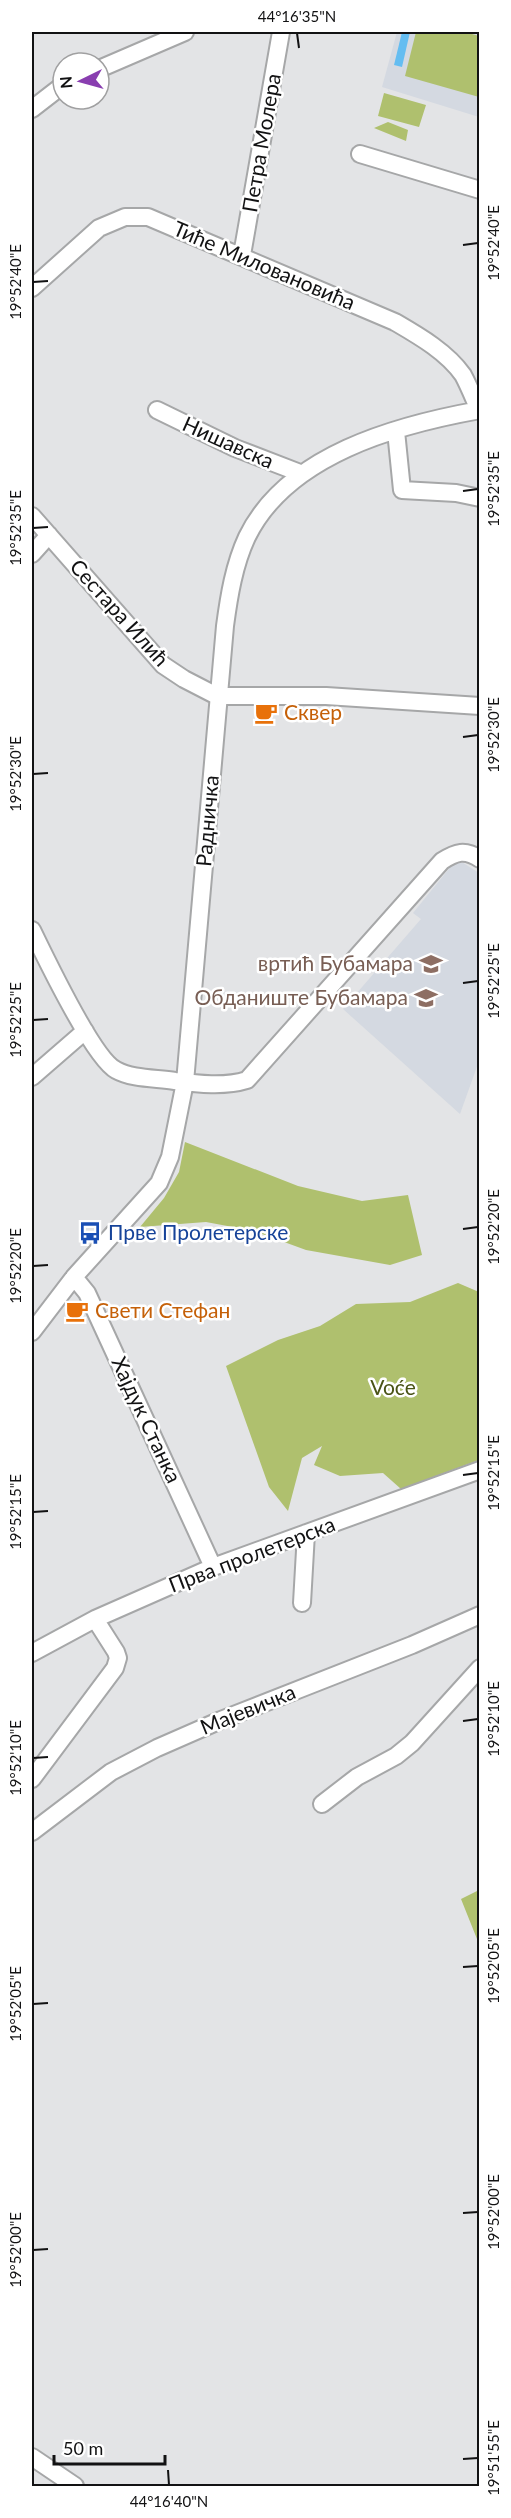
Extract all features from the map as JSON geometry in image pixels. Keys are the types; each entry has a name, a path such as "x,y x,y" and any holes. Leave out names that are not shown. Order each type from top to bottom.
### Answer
{"street":[{"path":"111,64 185,32"},
{"name":"Петра Молера","path":"242,255 281,32"},
{"path":"32,109 51,94"},
{"path":"360,154 480,190"},
{"name":"Тиће Миловановића","path":"32,288 99,228 125,217 148,217 395,321 422,338 462,374 479,410"},
{"name":"Нишавска","path":"157,410 235,448 300,473"},
{"name":"Радничка","path":"32,1332 74,1277 159,1183 170,1157 184,1082 209,823 217,696 228,605 242,551 263,511 300,473 336,454 396,431 479,410"},
{"path":"396,431 402,490 456,493 480,498"},
{"name":"Сестара Илић","path":"32,516 163,665 217,696"},
{"path":"32,554 49,535"},
{"path":"217,696 326,696 480,706"},
{"path":"32,933 86,1031 102,1057 116,1070 125,1074 184,1082 234,1084 247,1080 442,861 457,852 475,856"},
{"path":"32,1077 86,1031"},
{"name":"Хајдук Станка","path":"74,1277 87,1293 213,1567"},
{"name":"Прва пролетерска","path":"32,1653 95,1619 213,1567 480,1470"},
{"path":"302,1603 306,1533"},
{"name":"Мајевичка","path":"32,1832 111,1772 157,1748 221,1720 412,1645 480,1615"},
{"path":"32,1779 115,1668 118,1658 116,1652 95,1619"},
{"path":"322,1803 357,1777 396,1756 412,1743 480,1668"},
{"path":"32,2457 75,2487"}],"shaded area":[{"path":"397,32 479,32 479,117 382,87"},
{"name":"вртић Бубамара","path":"457,859 479,873 479,1061 460,1114 343,1009 421,919 413,913"}],"green space":[{"path":"416,32 465,32 479,36 479,97 405,76"},
{"path":"384,93 426,105 419,127 378,116"},
{"path":"388,122 408,130 406,141 374,128"},
{"path":"185,1142 298,1186 362,1201 408,1195 422,1255 390,1265 306,1250 254,1231 206,1222 140,1227 164,1198 179,1172"},
{"name":"Voće","path":"458,1283 479,1292 479,1460 401,1489 383,1473 340,1476 314,1465 322,1446 302,1458 288,1511 269,1487 226,1366 278,1340 320,1326 356,1304 410,1302"},
{"path":"479,1890 479,1944 461,1899"}],"water":[{"path":"402,32 410,32 402,67 394,65"}],"place":[{"name":"Сквер","path":"266,713"},
{"name":"вртић Бубамара","path":"431,964"},
{"name":"Обданиште Бубамара","path":"426,998"},
{"name":"Прве Пролетерске","path":"90,1233"},
{"name":"Свети Стефан","path":"77,1311"}]}
